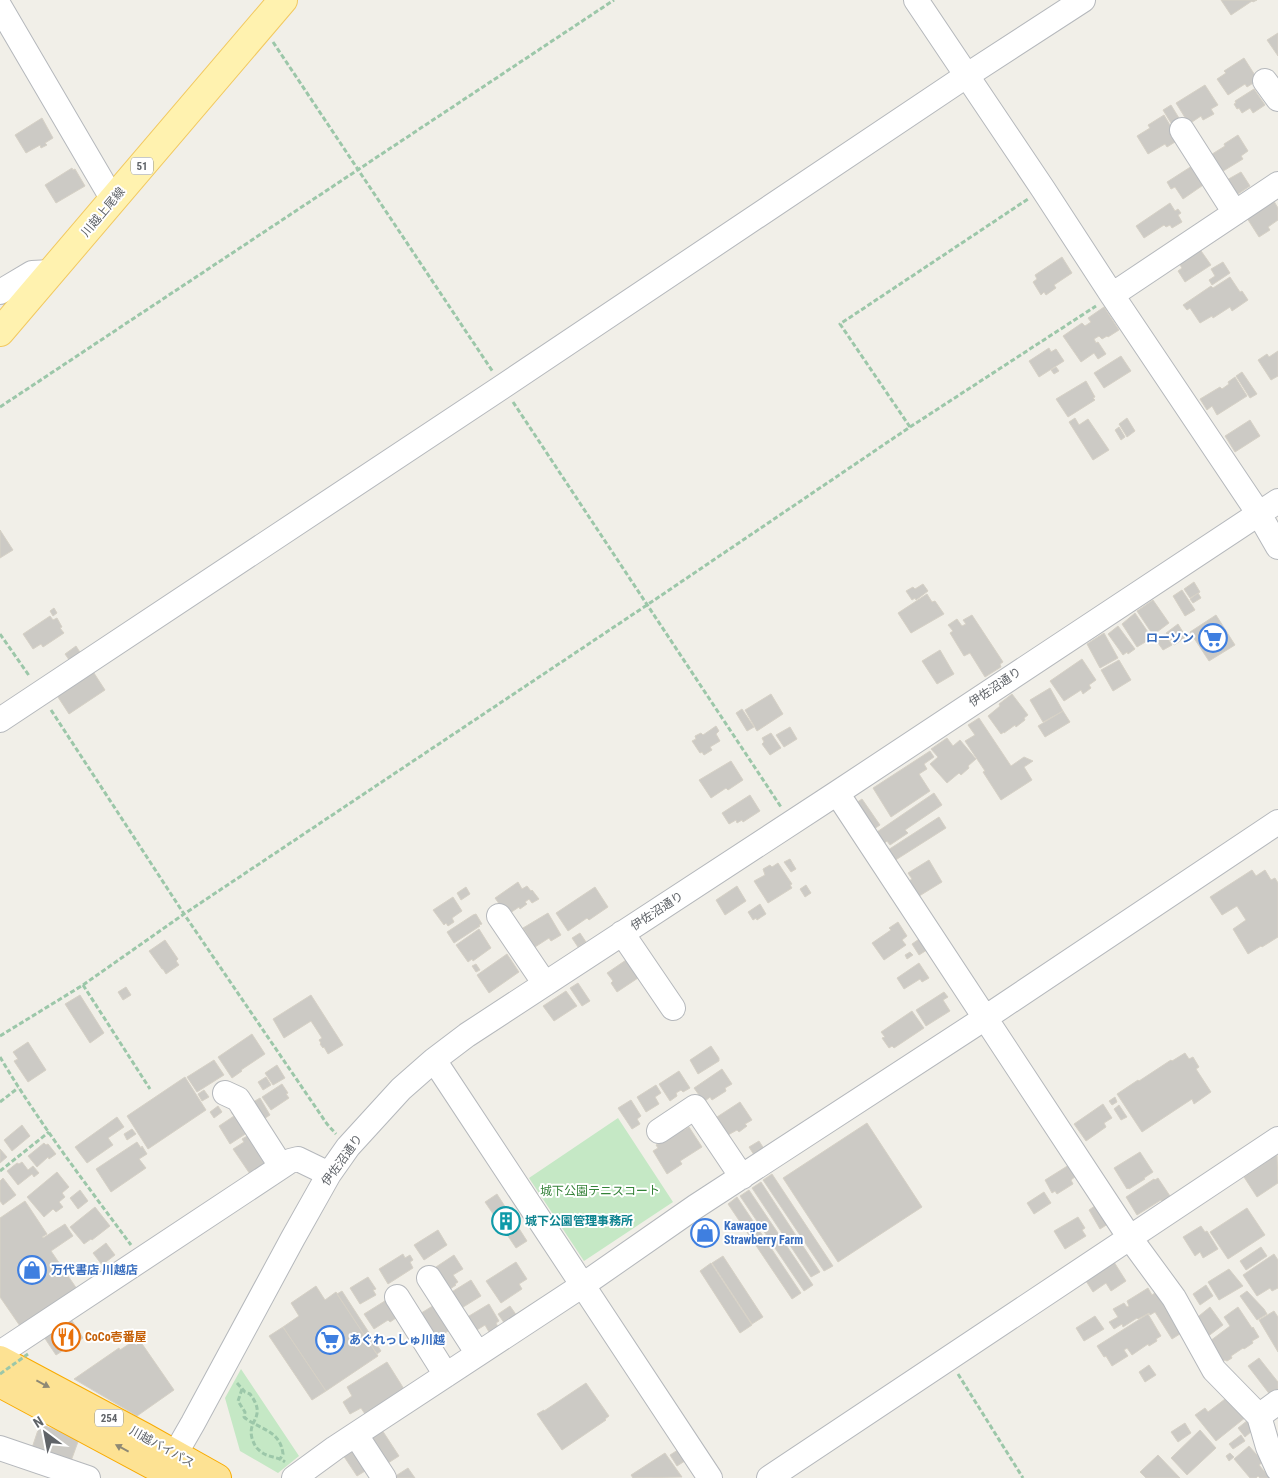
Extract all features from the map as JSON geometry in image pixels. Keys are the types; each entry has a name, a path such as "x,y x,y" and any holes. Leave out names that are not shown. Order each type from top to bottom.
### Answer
{"highway":[{"name":"川越バイパス","path":"0,1360 169,1470"},
{"name":"川越バイパス","path":"0,1383 169,1470 217,1478"}],"main road":[{"name":"川越上尾線","path":"0,332 283,0"}],"street":[{"path":"916,0 1259,514 1278,547"},
{"path":"0,720 1083,0"},
{"path":"0,7 114,200"},
{"path":"1182,130 1235,213"},
{"path":"1112,296 1278,184"},
{"path":"0,292 32,273 51,272"},
{"name":"伊佐沼通り","path":"169,1470 329,1174 348,1148 401,1089 434,1060 467,1035 1278,501"},
{"path":"837,793 1130,1238 1174,1298 1214,1370 1259,1416 1268,1447 1278,1469"},
{"path":"291,1472 356,1434 583,1285 742,1177 986,1018 1278,822"},
{"path":"499,916 545,984"},
{"path":"622,934 673,1008"},
{"path":"434,1060 710,1478"},
{"path":"225,1093 238,1099 281,1166"},
{"path":"659,1131 695,1107 742,1177"},
{"path":"769,1478 1278,1139"},
{"path":"0,1353 290,1161 298,1159 329,1174"},
{"path":"429,1278 478,1354"},
{"path":"398,1298 446,1375"},
{"path":"1259,1416 1278,1402"},
{"path":"356,1434 384,1478"},
{"path":"0,1448 88,1478"}],"path":[{"path":"0,407 614,0"},
{"path":"262,25 792,822"},
{"path":"910,427 840,324 1043,189"},
{"path":"0,1036 83,985 184,914 910,427 1112,296"},
{"path":"0,634 1,639 40,693 184,914 327,1124 348,1148"},
{"path":"83,985 150,1089"},
{"path":"0,1057 18,1088 141,1259"},
{"path":"0,1102 18,1088"},
{"path":"0,1171 49,1132"},
{"path":"0,1374 28,1354"},
{"path":"949,1358 1023,1478"},
{"path":"233,1379 245,1392 250,1394 257,1407 250,1432 254,1445 269,1457 280,1459 291,1472"},
{"path":"242,1389 238,1400 245,1412 244,1417 267,1429 276,1437 280,1442 283,1454 280,1459"}],"green space":[{"name":"城下公園テニスコート","path":"618,1118 673,1202 584,1261 529,1178"},
{"path":"241,1369 299,1456 278,1473 240,1451 225,1398"}],"building":[{"path":"1221,0 1257,0 1252,1 1231,15"},
{"path":"1278,33 1278,56 1267,40"},
{"path":"1244,58 1258,80 1247,87 1245,84 1228,95 1217,79 1226,73 1224,71"},
{"path":"1205,85 1218,105 1211,109 1214,114 1203,120 1201,116 1189,124 1176,103"},
{"path":"1254,89 1265,105 1253,113 1250,108 1242,113 1234,104 1236,103 1235,101"},
{"path":"1171,105 1182,123 1174,128 1163,110"},
{"path":"1164,115 1177,137 1173,139 1175,142 1167,147 1165,144 1148,154 1137,136 1150,128 1148,125"},
{"path":"42,118 53,138 45,143 47,145 41,148 40,145 26,153 15,135"},
{"path":"1238,135 1248,151 1241,156 1243,159 1220,173 1209,156"},
{"path":"1192,166 1209,181 1183,199 1175,187 1171,189 1167,182"},
{"path":"72,168 73,170 75,169 85,186 56,203 45,185"},
{"path":"1241,172 1250,186 1235,196 1225,181"},
{"path":"1272,198 1278,208 1278,220 1268,227 1270,230 1259,237 1245,215"},
{"path":"1170,203 1175,211 1178,209 1181,213 1178,215 1182,222 1172,228 1170,225 1166,227 1164,225 1144,238 1136,226"},
{"path":"1199,248 1211,265 1185,282 1178,271 1182,268 1178,262"},
{"path":"1062,257 1072,273 1054,285 1056,288 1046,295 1044,292 1041,295 1033,282 1037,279 1035,275"},
{"path":"1223,262 1230,273 1212,285 1209,280 1215,276 1211,269"},
{"path":"1230,277 1248,300 1232,311 1230,307 1213,318 1212,316 1200,323 1190,308 1187,310 1183,305 1211,286 1213,288"},
{"path":"1104,307 1119,330 1108,337 1102,339 1099,336 1094,339 1106,354 1098,359 1094,353 1081,362 1063,336 1082,323 1085,326 1091,322 1088,318"},
{"path":"1049,348 1051,352 1056,349 1064,361 1039,377 1029,361"},
{"path":"1278,351 1278,376 1271,380 1258,360 1267,354 1269,357"},
{"path":"1121,356 1131,371 1104,388 1094,373"},
{"path":"1056,367 1059,371 1054,374 1051,370"},
{"path":"1242,372 1257,394 1250,398 1236,376"},
{"path":"1235,377 1247,396 1217,415 1212,406 1207,410 1200,399 1220,387 1222,389"},
{"path":"1086,381 1095,400 1068,417 1056,399"},
{"path":"1075,418 1079,425 1088,419 1109,450 1093,460 1069,422"},
{"path":"1127,418 1135,431 1127,437 1119,424"},
{"path":"1250,420 1260,436 1235,452 1225,436"},
{"path":"1119,427 1125,437 1121,440 1115,430"},
{"path":"0,530 13,550 0,558"},
{"path":"1194,582 1200,592 1190,598 1184,589"},
{"path":"923,584 928,591 916,600 915,598 912,600 906,591 913,587 915,589"},
{"path":"1182,590 1195,610 1185,616 1173,596"},
{"path":"1198,593 1201,598 1193,603 1190,599"},
{"path":"927,594 932,602 935,601 944,614 911,633 898,613"},
{"path":"1153,600 1169,623 1153,635 1137,611"},
{"path":"54,608 57,613 53,616 50,611"},
{"path":"1135,613 1152,638 1137,647 1122,624"},
{"path":"972,615 1003,662 1000,664 1001,667 985,677 970,653 964,656 950,633 953,631 948,625 957,619 962,626 966,624 963,620"},
{"name":"ローソン","path":"1216,615 1235,645 1209,661 1190,632"},
{"path":"50,616 53,620 57,618 62,627 60,628 64,633 43,647 41,644 33,649 23,634"},
{"path":"1178,624 1186,637 1174,645 1166,633"},
{"path":"1118,626 1135,649 1128,654 1127,652 1123,655 1108,634"},
{"path":"1104,633 1118,658 1100,668 1087,644"},
{"path":"1165,634 1172,645 1163,650 1156,640"},
{"path":"76,646 83,657 72,664 65,654"},
{"path":"940,650 954,674 937,684 922,661"},
{"path":"1082,659 1096,680 1089,685 1091,688 1083,694 1081,690 1064,701 1050,681"},
{"path":"1119,660 1131,680 1113,691 1101,670"},
{"path":"92,670 105,690 69,714 56,694"},
{"path":"1050,688 1063,711 1043,722 1030,700"},
{"path":"771,694 783,714 757,731 745,710"},
{"path":"1012,694 1028,715 1016,727 1015,725 1001,734 988,716"},
{"path":"742,709 754,727 747,731 736,713"},
{"path":"1063,711 1070,722 1045,737 1038,726"},
{"path":"979,718 1011,766 1024,757 1033,761 1024,767 1032,780 1001,800 965,741 975,735 968,725"},
{"path":"716,726 719,731 716,734 720,741 710,747 712,750 704,755 702,752 700,753 692,741 696,739 695,736 701,733 703,735"},
{"path":"790,727 797,739 784,747 776,735"},
{"path":"771,733 781,748 770,755 762,744 764,742 762,738"},
{"path":"947,738 953,746 960,740 976,759 961,775 959,773 947,783 930,764 938,757 931,749"},
{"path":"930,751 934,757 924,764 927,769 919,774 930,791 891,817 873,788"},
{"path":"731,761 743,780 711,798 699,780"},
{"path":"934,793 942,805 905,830 908,833 890,845 887,841 882,845 874,834"},
{"path":"750,795 760,811 743,822 742,820 737,823 736,820 729,824 722,813"},
{"path":"862,799 880,825 871,831 856,803"},
{"path":"939,817 946,828 894,861 888,850"},
{"path":"790,859 796,869 791,872 784,862"},
{"path":"929,860 942,882 916,898 907,882 912,879 908,873"},
{"path":"778,863 792,884 790,885 792,888 768,903 754,881 765,875 763,869"},
{"path":"1252,870 1256,876 1265,870 1271,880 1275,878 1278,883 1278,937 1248,954 1233,929 1246,920 1237,906 1222,915 1210,897"},
{"path":"518,882 522,889 527,886 539,899 532,903 529,899 525,902 527,904 507,915 495,898"},
{"path":"806,885 811,893 805,897 800,889"},
{"path":"737,886 746,901 725,915 716,900"},
{"path":"466,887 470,894 461,900 457,893"},
{"path":"595,887 608,907 568,931 556,913"},
{"path":"453,897 462,911 452,918 454,922 448,926 446,923 444,925 433,910"},
{"path":"760,904 766,914 757,920 756,918 753,920 748,912"},
{"path":"548,913 561,935 551,941 549,938 535,947 523,928"},
{"path":"476,914 482,924 454,943 447,932"},
{"path":"898,922 907,936 902,940 906,945 884,960 872,943 891,930 889,928"},
{"path":"479,929 491,948 473,961 472,959 468,962 456,945"},
{"path":"580,933 586,942 578,947 572,938"},
{"path":"922,937 930,948 919,955 912,944"},
{"path":"165,940 178,959 176,961 179,965 166,974 149,951"},
{"path":"910,952 913,955 907,959 905,955"},
{"path":"507,954 519,972 489,993 477,975"},
{"path":"629,958 641,976 617,992 611,983 613,981 607,973"},
{"path":"919,963 929,978 922,982 920,979 904,989 897,978"},
{"path":"476,964 480,970 476,972 472,966"},
{"path":"578,983 590,1001 582,1006 570,988"},
{"path":"126,987 131,995 123,1000 118,992"},
{"path":"566,991 577,1006 554,1021 543,1006"},
{"path":"944,992 948,997 943,1000 950,1011 926,1026 916,1010"},
{"path":"80,995 104,1033 90,1043 65,1004"},
{"path":"311,995 343,1045 328,1054 320,1044 319,1040 322,1038 311,1021 284,1038 273,1019"},
{"path":"912,1011 924,1028 894,1048 892,1046 889,1048 882,1038 885,1037 881,1032"},
{"path":"252,1034 265,1054 232,1078 218,1057"},
{"path":"28,1042 46,1070 28,1082 14,1061 18,1059 13,1052"},
{"path":"711,1046 719,1061 698,1074 690,1060"},
{"path":"1185,1053 1189,1059 1193,1057 1199,1067 1196,1069 1211,1092 1194,1104 1192,1099 1142,1132 1117,1094"},
{"path":"214,1060 224,1075 197,1092 187,1077"},
{"path":"277,1065 285,1078 273,1085 265,1073"},
{"path":"722,1069 732,1084 725,1088 726,1091 712,1100 710,1097 704,1102 694,1088"},
{"path":"679,1071 690,1088 676,1093 677,1096 670,1101 659,1084"},
{"path":"185,1077 206,1110 148,1149 127,1116"},
{"path":"266,1077 271,1085 263,1090 258,1082"},
{"path":"282,1084 289,1098 271,1110 262,1097"},
{"path":"656,1085 661,1093 655,1097 659,1104 646,1112 637,1097"},
{"path":"204,1090 209,1097 202,1101 198,1094"},
{"path":"1115,1097 1117,1102 1112,1105 1109,1101"},
{"path":"260,1098 270,1115 259,1122 248,1105"},
{"path":"631,1100 641,1116 637,1119 640,1124 632,1129 618,1108"},
{"path":"740,1102 752,1120 745,1124 747,1126 739,1132 737,1130 728,1135 717,1117"},
{"path":"1103,1104 1112,1118 1104,1123 1106,1127 1086,1141 1074,1124"},
{"path":"1119,1105 1127,1117 1121,1120 1114,1109"},
{"path":"218,1106 222,1112 214,1118 210,1112"},
{"path":"236,1108 250,1131 230,1144 219,1126 234,1116 231,1112"},
{"path":"117,1117 124,1127 108,1138 113,1145 87,1163 75,1147"},
{"path":"867,1123 922,1207 838,1262 783,1178"},
{"path":"22,1125 30,1136 12,1151 4,1140"},
{"path":"689,1127 702,1147 680,1161 682,1164 667,1174 653,1151 658,1148 656,1145 683,1128 684,1130"},
{"path":"132,1129 136,1134 127,1140 124,1134"},
{"path":"249,1135 269,1162 250,1174 233,1149 244,1142 242,1139"},
{"path":"759,1141 766,1152 756,1158 749,1147"},
{"path":"137,1142 147,1154 139,1159 146,1168 111,1192 96,1169"},
{"path":"44,1143 48,1144 56,1154 49,1159 48,1157 37,1167 28,1156"},
{"path":"0,1149 7,1157 0,1163"},
{"path":"1140,1152 1153,1172 1127,1189 1114,1168"},
{"path":"1277,1154 1278,1183 1257,1197 1244,1177"},
{"path":"22,1162 28,1170 33,1166 39,1173 34,1177 32,1174 18,1185 7,1171 17,1163"},
{"path":"1069,1165 1076,1176 1071,1180 1073,1184 1057,1194 1055,1191 1052,1193 1045,1180"},
{"path":"57,1172 69,1187 62,1193 65,1197 59,1202 63,1207 56,1212 53,1209 44,1217 27,1197"},
{"path":"772,1174 833,1266 824,1271 763,1180"},
{"path":"3,1178 16,1195 3,1205 0,1201 0,1181"},
{"path":"1158,1178 1172,1199 1165,1203 1161,1200 1137,1215 1126,1197"},
{"path":"761,1182 820,1272 811,1277 752,1188"},
{"path":"80,1190 88,1201 78,1209 70,1198"},
{"path":"749,1190 813,1285 804,1291 740,1196"},
{"path":"1044,1192 1051,1203 1034,1214 1027,1203"},
{"name":"城下公園管理事務所","path":"497,1194 527,1241 516,1248 485,1202"},
{"path":"737,1197 801,1293 792,1299 728,1204"},
{"name":"万代書店 川越店","path":"25,1201 47,1234 43,1238 65,1224 73,1236 51,1251 77,1289 20,1326 0,1297 0,1218"},
{"path":"1099,1203 1111,1222 1100,1229 1089,1210"},
{"path":"95,1207 110,1226 84,1244 70,1227"},
{"path":"1247,1208 1265,1235 1228,1259 1210,1232"},
{"path":"1078,1217 1085,1228 1082,1230 1086,1236 1065,1249 1054,1231"},
{"path":"1201,1226 1205,1232 1207,1231 1218,1249 1203,1258 1200,1252 1195,1256 1183,1237"},
{"path":"438,1230 447,1245 424,1260 414,1245"},
{"path":"106,1243 115,1255 102,1265 93,1253"},
{"path":"1261,1247 1267,1256 1246,1270 1240,1261"},
{"path":"403,1254 405,1258 410,1255 413,1260 410,1262 413,1268 388,1284 379,1269"},
{"path":"1274,1254 1278,1260 1278,1288 1272,1291 1270,1288 1257,1296 1243,1275"},
{"path":"454,1255 463,1269 453,1275 458,1282 447,1291 433,1269"},
{"path":"723,1256 763,1317 752,1324 712,1263"},
{"path":"516,1262 527,1279 519,1284 522,1289 501,1303 486,1281"},
{"path":"1114,1262 1126,1281 1111,1291 1106,1283 1093,1292 1086,1281"},
{"path":"711,1263 752,1325 740,1333 700,1271"},
{"path":"1229,1269 1243,1286 1219,1300 1208,1282"},
{"path":"368,1277 376,1289 373,1290 376,1295 360,1304 350,1288"},
{"path":"471,1280 481,1296 460,1309 450,1293"},
{"path":"1206,1285 1213,1296 1200,1305 1193,1294"},
{"name":"あぐれっしゅ川越","path":"316,1286 325,1300 336,1292 378,1356 326,1391 283,1327 299,1316 291,1303"},
{"path":"1148,1288 1152,1295 1159,1290 1186,1330 1172,1339 1155,1312 1137,1318 1123,1327 1122,1324 1114,1329 1109,1322 1118,1317 1113,1309 1124,1303 1127,1307 1129,1306 1127,1301"},
{"path":"342,1291 381,1351 377,1354 337,1294"},
{"path":"1247,1291 1267,1314 1257,1320 1240,1296"},
{"path":"388,1299 399,1316 390,1322 388,1320 374,1329 364,1314"},
{"path":"436,1304 452,1329 432,1338 418,1315"},
{"path":"489,1304 499,1321 496,1323 498,1327 489,1332 485,1325 472,1333 464,1319"},
{"path":"510,1306 517,1316 505,1324 498,1314"},
{"path":"1210,1307 1223,1325 1207,1337 1194,1320"},
{"path":"1238,1307 1259,1337 1252,1341 1253,1343 1231,1356 1232,1358 1217,1364 1206,1344 1230,1326 1224,1317"},
{"path":"1274,1311 1278,1317 1278,1352 1259,1320"},
{"path":"1148,1314 1161,1336 1156,1339 1157,1341 1149,1346 1148,1344 1132,1355 1127,1348 1124,1350 1128,1356 1112,1366 1097,1346"},
{"path":"1095,1316 1104,1329 1084,1341 1076,1328"},
{"path":"71,1319 83,1338 56,1355 44,1337"},
{"path":"283,1327 326,1391 312,1400 269,1336"},
{"path":"138,1338 174,1390 137,1416 74,1379 119,1348 120,1350"},
{"path":"1259,1358 1278,1382 1278,1390 1271,1396 1248,1366"},
{"path":"387,1362 404,1389 365,1414 361,1408 350,1414 343,1402 352,1396 347,1387"},
{"path":"1149,1365 1156,1375 1145,1382 1139,1372"},
{"path":"586,1383 609,1416 562,1450 537,1414"},
{"path":"1229,1396 1246,1417 1216,1441 1195,1415 1205,1408 1208,1412"},
{"path":"1248,1420 1252,1431 1245,1437 1238,1428"},
{"path":"1185,1423 1191,1433 1178,1442 1171,1432"},
{"path":"40,1424 79,1439 71,1461 32,1448"},
{"path":"382,1430 399,1456 385,1465 368,1439"},
{"path":"1200,1430 1216,1448 1187,1475 1171,1458"},
{"path":"1241,1435 1245,1441 1233,1449 1229,1444"},
{"path":"1249,1446 1263,1462 1259,1465 1270,1478 1260,1478 1258,1476 1250,1478 1234,1459"},
{"path":"354,1448 370,1468 357,1476 343,1455"},
{"path":"681,1448 688,1459 677,1466 670,1455"},
{"path":"665,1453 682,1477 633,1478 631,1475"},
{"path":"1230,1453 1234,1457 1229,1461 1226,1456"},
{"path":"1158,1455 1180,1478 1146,1478 1140,1472"},
{"path":"408,1468 415,1478 394,1477"}],"place":[{"name":"ローソン","path":"1213,638"},
{"name":"城下公園管理事務所","path":"506,1221"},
{"name":"Kawagoe Strawberry Farm","path":"705,1233"},
{"name":"万代書店 川越店","path":"32,1270"},
{"name":"CoCo壱番屋","path":"66,1337"},
{"name":"あぐれっしゅ川越","path":"330,1340"}]}
